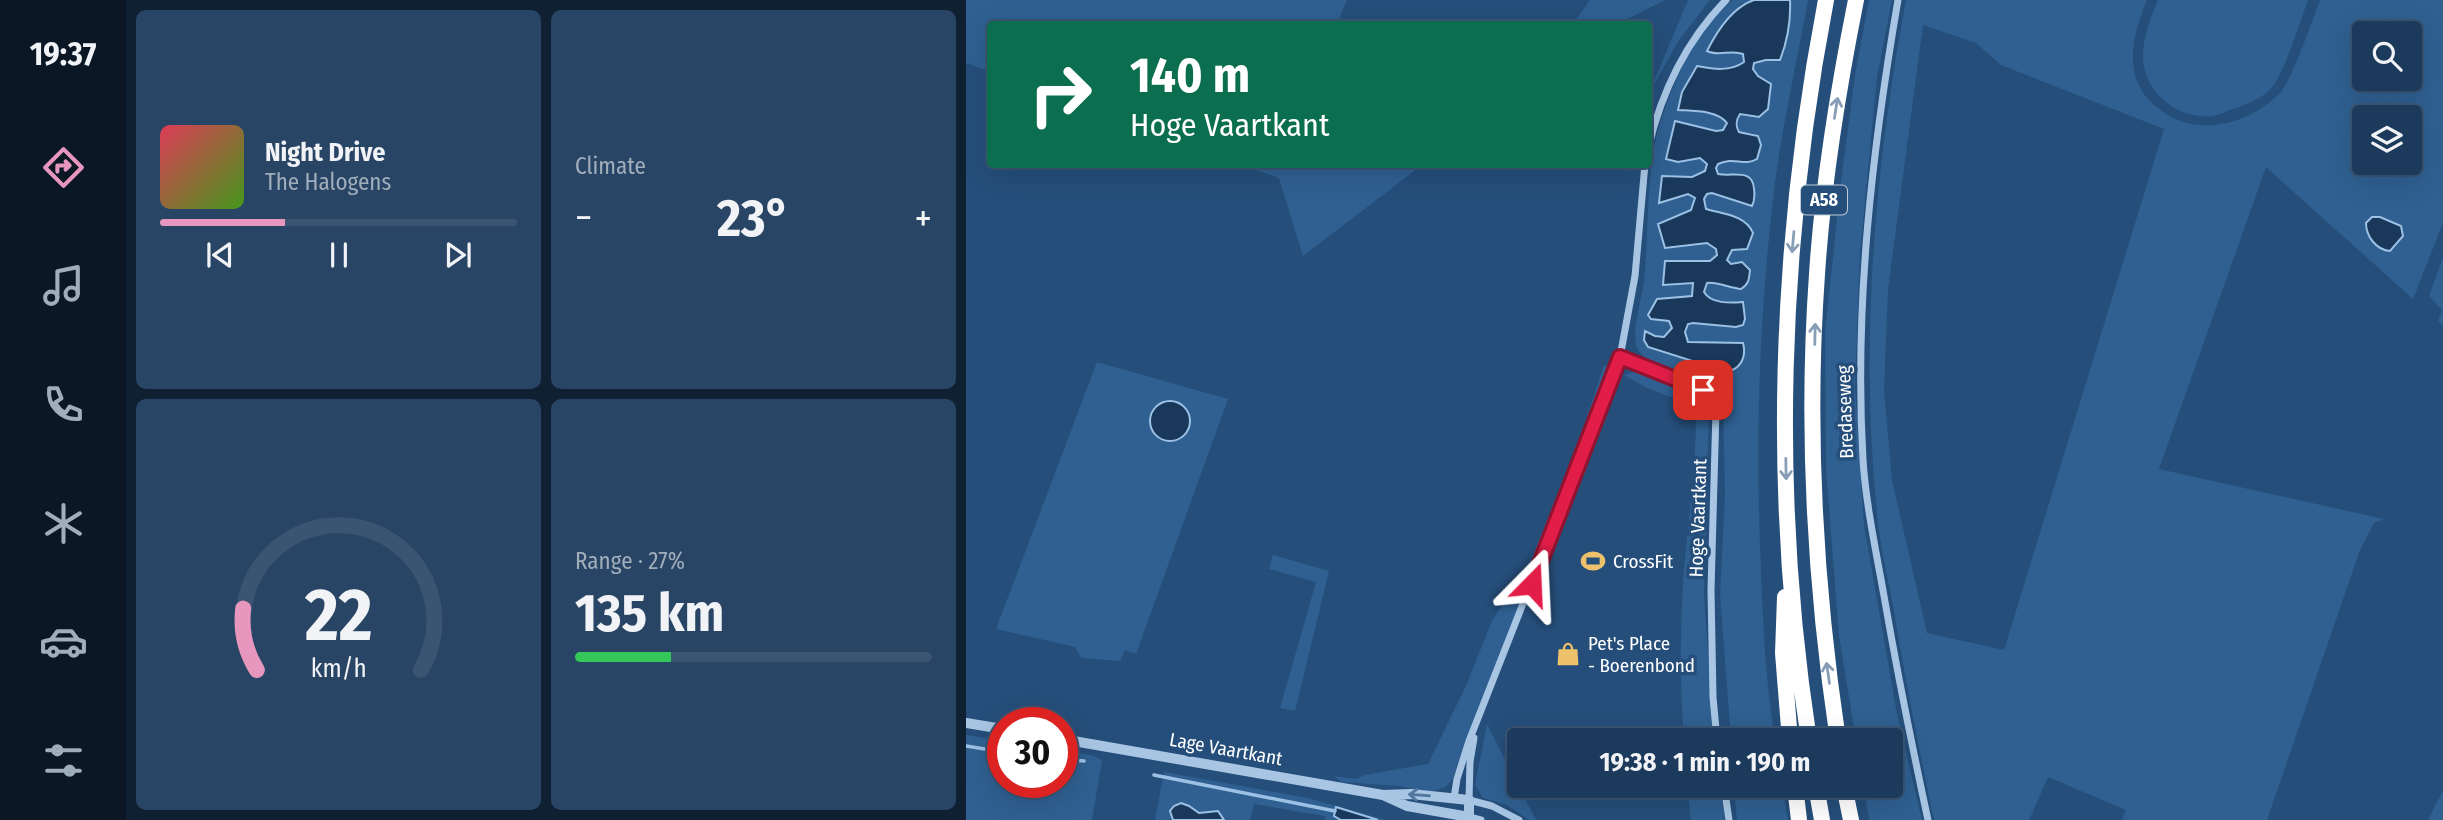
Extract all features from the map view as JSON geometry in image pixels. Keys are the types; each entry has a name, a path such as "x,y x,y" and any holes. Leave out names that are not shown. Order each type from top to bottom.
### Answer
{"highway":[{"name":"A58","path":"1789,728 1783,653 1787,525 1785,353 1799,174 1826,0"},
{"name":"A58","path":"1837,728 1820,589 1815,516 1813,403 1817,274 1826,187 1836,104 1856,0"},
{"name":"A58","path":"1787,525 1807,728"},
{"path":"1796,798 1799,820"},
{"path":"1818,798 1822,820"},
{"path":"1846,798 1851,820"}],"street":[{"path":"1652,137 1671,79 1691,42 1726,0"},
{"name":"Bredaseweg","path":"1898,0 1885,74 1863,272 1861,401 1868,508 1904,708 1928,820"},
{"path":"1452,817 1462,760 1620,357 1632,297 1645,168"},
{"name":"Hoge Vaartkant","path":"1620,357 1696,386 1710,396 1716,410 1711,601 1716,728"},
{"path":"966,723 987,726"},
{"path":"1476,727 1470,762 1469,819 1481,820"},
{"name":"Lage Vaartkant","path":"1078,742 1383,795 1411,794 1469,800"},
{"name":"Lage Vaartkant","path":"1383,795 1407,806 1469,819"},
{"path":"1726,798 1729,820"},
{"path":"1469,800 1492,806 1520,820"}],"shaded area":[{"path":"966,0 1347,0 1338,21 987,21 987,71 966,63"},
{"path":"1590,0 1665,0 1623,21 1575,21"},
{"path":"1688,0 1710,0 1679,40 1652,86"},
{"path":"1732,0 1754,0 1741,4 1714,38 1721,54 1738,51 1743,53 1744,62 1727,68 1697,66 1682,92 1678,110 1711,113 1727,123 1723,130 1716,131 1675,121 1678,162 1700,158 1707,164 1705,172 1692,177 1662,176 1692,194 1695,203 1684,214 1658,224 1665,248 1707,243 1716,249 1717,255 1710,261 1692,262 1692,296 1660,301 1651,309 1648,315 1651,319 1669,321 1672,328 1665,337 1648,332 1648,348 1724,371 1685,340 1688,324 1729,326 1730,303 1706,297 1705,288 1707,283 1713,282 1722,287 1742,263 1730,264 1727,260 1740,219 1706,209 1704,199 1707,194 1712,193 1752,206 1755,200 1754,183 1744,174 1718,174 1716,168 1718,164 1728,161 1757,159 1761,145 1754,133 1739,132 1736,126 1740,114 1759,117 1767,80 1757,76 1753,69 1754,62 1780,60 1790,14 1790,0 1808,0 1775,183 1762,328 1759,523 1764,635 1773,728 1730,728 1720,594 1725,494 1723,404 1709,384 1660,365 1643,355 1638,350 1635,336 1644,282 1656,138 1676,80 1698,38"},
{"path":"1754,0 1790,0 1787,38 1780,60 1754,63 1753,69 1758,76 1771,84 1768,109 1759,117 1740,114 1737,120 1739,132 1758,136 1761,145 1757,159 1724,162 1716,168 1718,174 1750,178 1753,182 1754,200 1752,206 1712,193 1707,194 1704,199 1706,209 1740,219 1753,233 1747,249 1732,250 1727,260 1731,264 1742,262 1750,270 1746,285 1741,289 1707,283 1704,292 1716,301 1743,302 1745,319 1743,325 1736,327 1688,324 1685,332 1688,342 1743,343 1741,363 1734,369 1724,371 1648,347 1644,340 1645,331 1664,337 1672,328 1669,321 1651,319 1648,315 1657,299 1692,296 1693,283 1663,285 1665,261 1710,261 1717,255 1716,249 1707,243 1665,248 1658,224 1691,210 1695,198 1688,194 1659,203 1662,176 1692,177 1705,171 1707,164 1700,158 1678,162 1666,159 1675,121 1716,131 1723,130 1727,123 1711,113 1678,110 1682,92 1697,66 1727,68 1744,62 1743,54 1707,51 1726,21 1739,8"},
{"path":"1869,0 1892,0 1877,77 1860,253 1855,386 1864,525 1900,728 1854,728 1839,636 1826,469 1825,331 1855,75"},
{"path":"1906,0 2147,0 2133,48 2138,83 2154,105 2172,118 2204,125 2220,124 2252,114 2279,94 2296,64 2320,0 2443,0 2443,223 2413,299 2266,167 2159,469 2384,519 2374,523 2360,550 2267,820 2122,820 2126,810 2048,777 2029,820 1934,820 1881,545 1872,458 1870,327 1885,130","holes":["1923,25 1976,43 2001,65 2164,129 2004,650 1927,633 1892,480 1884,390 1888,289","2369,234 2399,243 2386,250 2377,245"]},
{"path":"2158,0 2308,0 2293,44 2270,90 2244,105 2215,115 2200,116 2175,108 2156,92 2149,82 2143,57 2144,42"},
{"path":"1251,168 1418,168 1303,256 1279,178"},
{"path":"2372,217 2380,217 2401,226 2403,236 2390,251 2380,248 2370,237 2366,223"},
{"path":"2443,258 2443,326 2438,321 2442,310 2429,296"},
{"path":"1097,362 1228,399 1136,654 1125,650 1120,661 1081,658 1075,647 996,629","holes":["1165,402 1165,440 1156,435 1150,421 1156,407"]},
{"path":"1604,365 1611,369 1452,780 1445,787 1431,792 1399,786 1341,782 1334,776 1357,779 1364,775 1428,764 1465,688 1492,621 1532,557 1580,438"},
{"path":"1639,370 1669,379 1697,392 1709,408 1704,595 1713,728 1683,728 1682,604 1696,407 1645,387 1624,375"},
{"path":"1170,401 1184,407 1190,421 1184,435 1170,441 1156,435 1150,421 1156,407"},
{"path":"1273,555 1329,571 1295,711 1280,708 1316,582 1269,569"},
{"path":"1487,724 1507,763 1507,798 1525,798 1536,820 1529,820 1507,805 1483,798 1475,785"},
{"path":"966,735 987,738 987,798 1078,798 1078,753 1102,760 1092,820 966,820"},
{"path":"1903,739 1922,820 1869,820 1866,798 1903,798"},
{"path":"1164,772 1308,798 1386,820 1336,807 1334,816 1341,820 1325,820 1325,816 1254,804 1250,820 1224,820 1213,811 1199,813 1189,806 1171,818 1173,820 1155,820"},
{"path":"2443,790 2443,820 2428,820"},
{"path":"1688,798 1722,798 1725,820 1691,820"},
{"path":"1735,798 1784,798 1788,820 1737,820"},
{"path":"1181,803 1199,813 1218,811 1224,820 1173,820 1170,811"},
{"path":"1336,807 1378,820 1341,820 1334,816"}],"waterway":[{"path":"966,746 987,749"},
{"path":"1078,760 1084,761"},
{"path":"1154,775 1335,811"}],"place":[{"name":"CrossFit","path":"1593,561"},
{"name":"Pet's Place - Boerenbond","path":"1568,654"}],"route":[{"path":"1532,584 1620,357 1703,390"}]}
